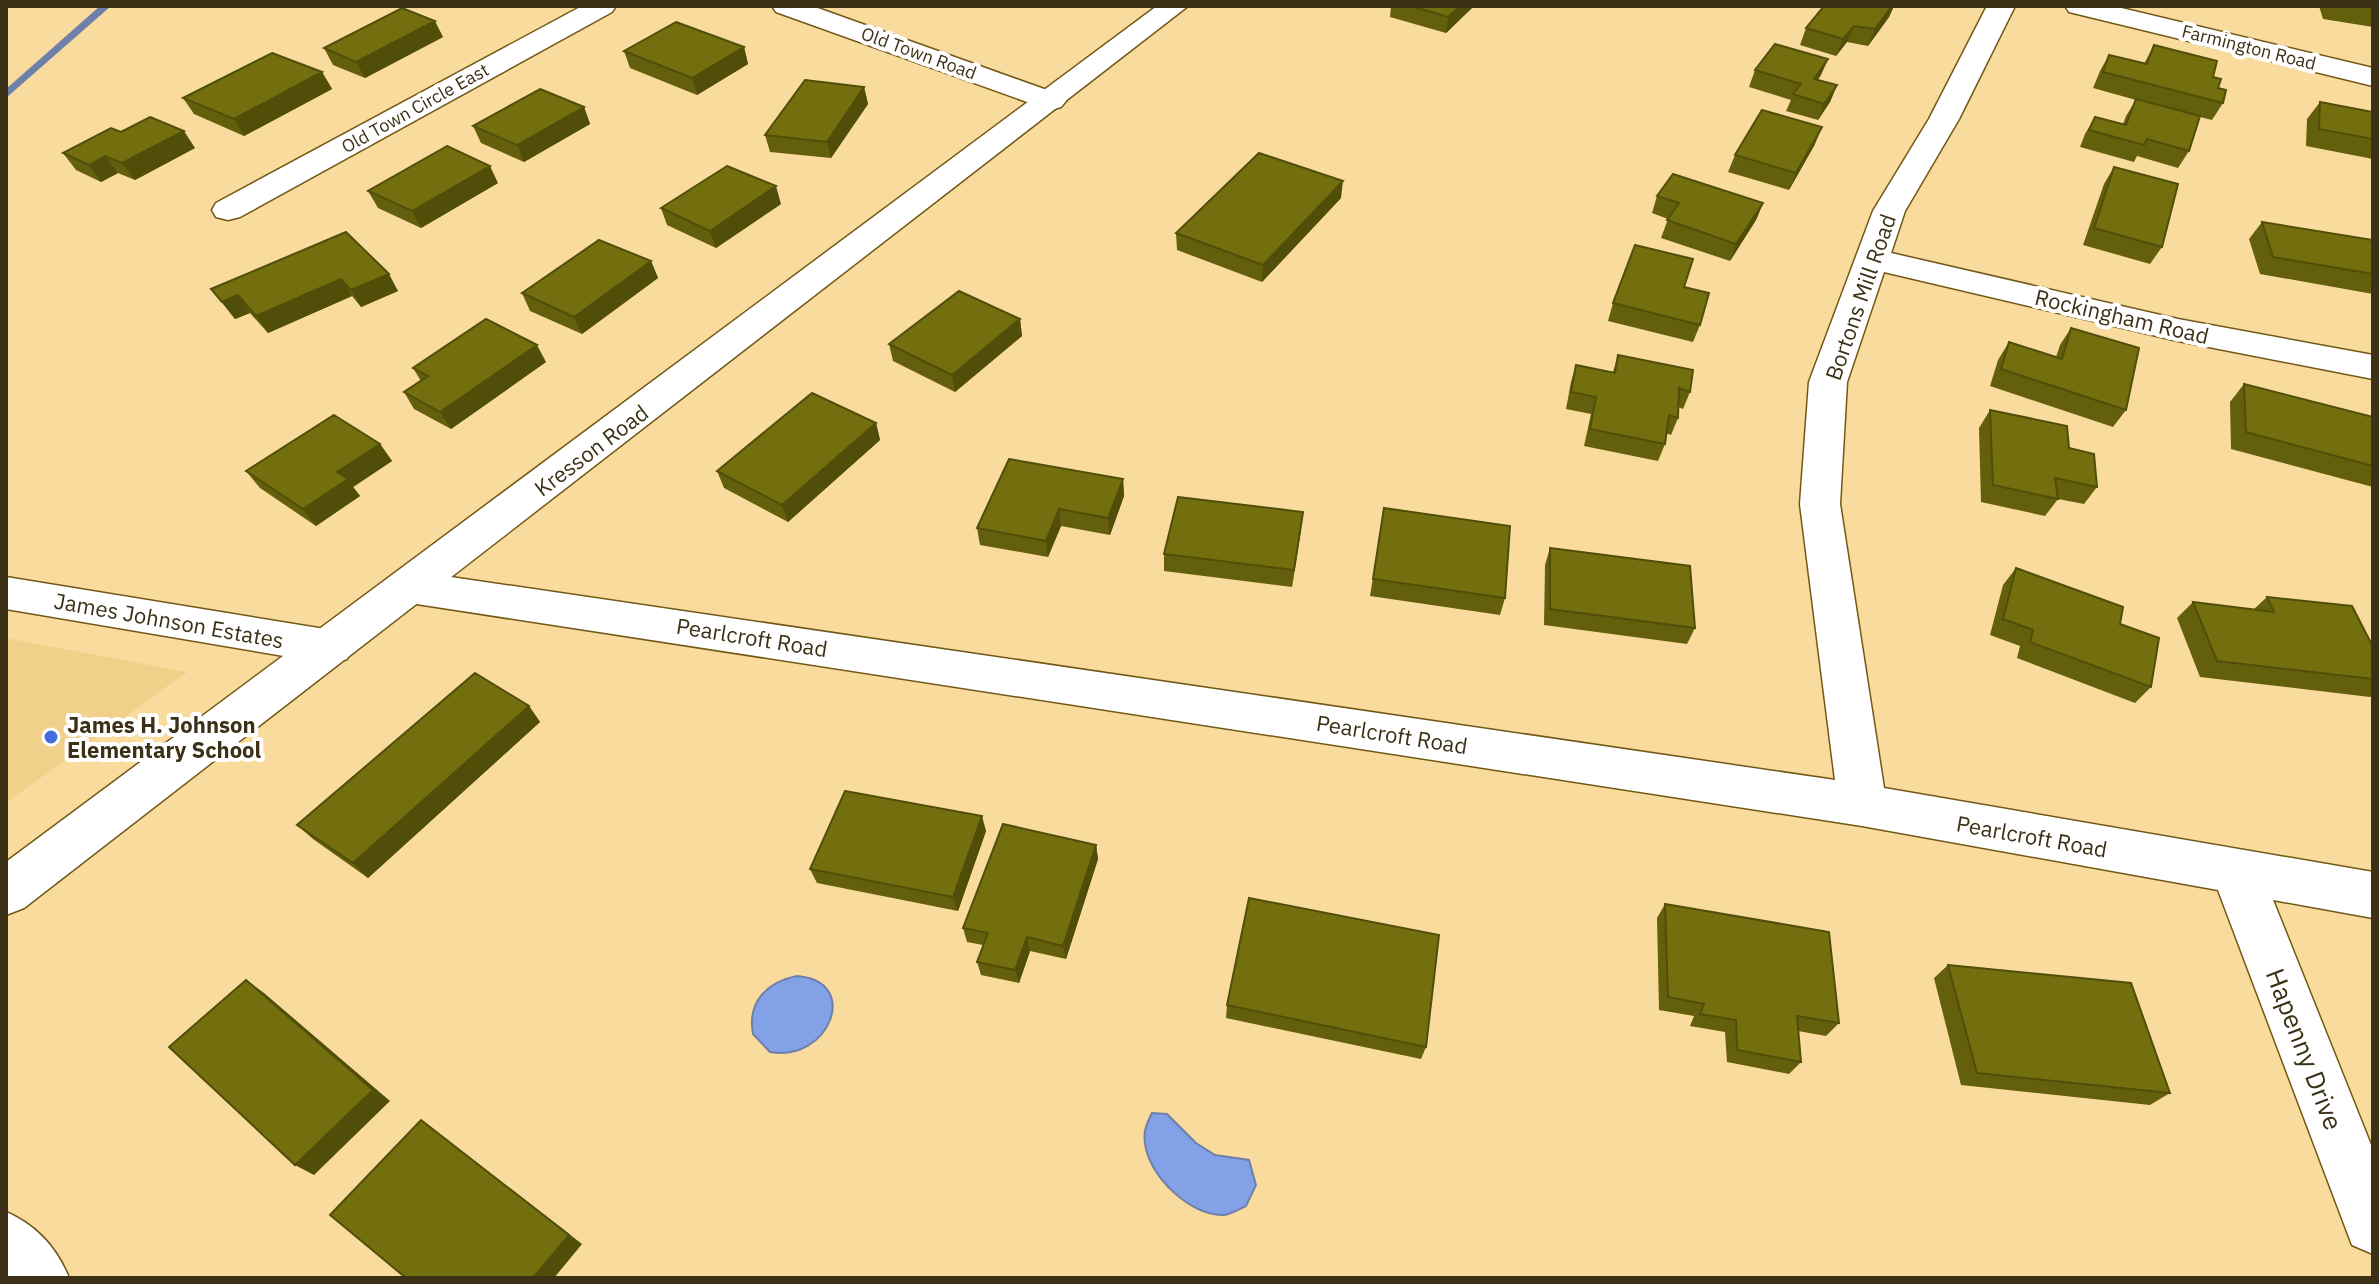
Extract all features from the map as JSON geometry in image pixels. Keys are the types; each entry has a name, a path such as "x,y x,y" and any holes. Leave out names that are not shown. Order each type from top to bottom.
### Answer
{"street":[{"name":"Old Town Circle East","path":"228,210 602,6"},
{"name":"Old Town Road","path":"786,6 1051,101"},
{"name":"Kresson Road","path":"6,892 1174,6"},
{"name":"Bortons Mill Road","path":"1862,805 1820,504 1828,382 1889,211 1944,119 2001,6"},
{"name":"Farmington Road","path":"2079,6 2373,77"},
{"name":"Rockingham Road","path":"1871,259 2178,330 2373,367"},
{"name":"Pearlcroft Road","path":"410,587 1862,805 2373,895"},
{"name":"James Johnson Estates","path":"6,593 331,647"},
{"name":"Hapenny Drive","path":"2237,873 2373,1224"},
{"path":"6,1242 39,1278"}],"shaded area":[{"name":"James H. Johnson Elementary School","path":"6,638 187,672 6,803"}],"water":[{"path":"797,976 817,981 828,992 833,1005 830,1020 822,1034 808,1045 791,1052 770,1052 753,1034 756,1003 777,983"},
{"path":"1152,1113 1167,1114 1196,1143 1215,1155 1249,1160 1256,1185 1246,1206 1226,1215 1210,1214 1197,1209 1173,1191 1162,1180 1148,1155 1145,1135"}],"building":[{"path":"1411,6 1460,6 1448,17"},
{"path":"1824,6 1892,6 1875,29 1854,26 1843,39 1806,28"},
{"path":"402,8 435,21 356,62 324,48"},
{"path":"676,22 744,47 692,78 624,51"},
{"path":"1775,44 1828,59 1814,79 1837,85 1824,104 1793,94 1801,84 1755,70"},
{"path":"2154,45 2217,61 2213,77 2221,79 2218,88 2226,90 2223,103 2103,72 2109,55 2147,64"},
{"path":"272,53 322,72 234,119 183,98"},
{"path":"805,80 864,87 827,142 765,135"},
{"path":"540,89 584,107 517,145 473,126"},
{"path":"2136,99 2200,116 2189,151 2147,139 2144,145 2089,130 2095,117 2126,125"},
{"path":"2320,102 2373,112 2373,139 2319,129"},
{"path":"1762,110 1822,127 1796,173 1735,155"},
{"path":"150,117 184,131 122,163 105,156 89,165 63,153 111,128 121,132"},
{"path":"447,146 490,166 412,211 368,191"},
{"path":"1259,153 1343,181 1263,265 1176,233"},
{"path":"727,166 776,186 710,231 661,208"},
{"path":"2114,167 2178,184 2162,247 2094,228"},
{"path":"1673,174 1763,203 1736,244 1667,220 1679,203 1657,196"},
{"path":"2262,222 2373,240 2373,274 2273,257"},
{"path":"346,232 389,274 351,290 341,279 256,316 238,295 222,302 211,289"},
{"path":"599,240 651,261 574,317 522,293"},
{"path":"1635,245 1693,259 1684,287 1709,293 1700,325 1613,303"},
{"path":"959,291 1020,319 952,375 889,344"},
{"path":"486,319 537,345 440,412 404,392 428,376 413,368"},
{"path":"2071,328 2139,348 2126,410 2001,369 2009,342 2062,359"},
{"path":"1618,355 1693,370 1690,392 1679,388 1678,418 1669,415 1665,444 1590,429 1596,397 1571,392 1576,365 1615,373"},
{"path":"2244,384 2373,417 2373,466 2246,432"},
{"path":"812,393 876,423 782,505 717,471"},
{"path":"1990,410 2067,426 2069,448 2094,454 2097,487 2055,478 2058,499 1993,485"},
{"path":"334,415 380,444 337,472 348,479 303,509 246,471"},
{"path":"1009,459 1123,479 1108,518 1059,509 1046,541 977,528"},
{"path":"1178,497 1303,512 1294,570 1164,554"},
{"path":"1384,508 1510,526 1505,598 1373,579"},
{"path":"1550,548 1690,566 1695,628 1550,609"},
{"path":"2016,568 2123,607 2120,624 2159,638 2151,687 2030,642 2033,630 2003,619"},
{"path":"2267,597 2352,606 2373,647 2373,679 2217,661 2193,602 2274,612"},
{"path":"475,673 529,706 353,863 297,825"},
{"path":"845,791 982,816 953,897 810,869"},
{"path":"1003,824 1096,845 1063,946 1027,937 1015,970 977,962 988,933 963,928"},
{"path":"1249,898 1439,935 1426,1047 1227,1005"},
{"path":"1665,904 1829,932 1839,1023 1797,1016 1801,1062 1737,1050 1736,1020 1700,1014 1704,1004 1668,997"},
{"path":"1948,965 2131,983 2170,1093 1977,1073"},
{"path":"246,980 373,1090 295,1165 169,1047"},
{"path":"421,1120 569,1235 533,1278 406,1278 330,1215"}],"waterway":[{"path":"6,95 106,6"}],"place":[{"name":"James H. Johnson Elementary School","path":"51,737"}]}
